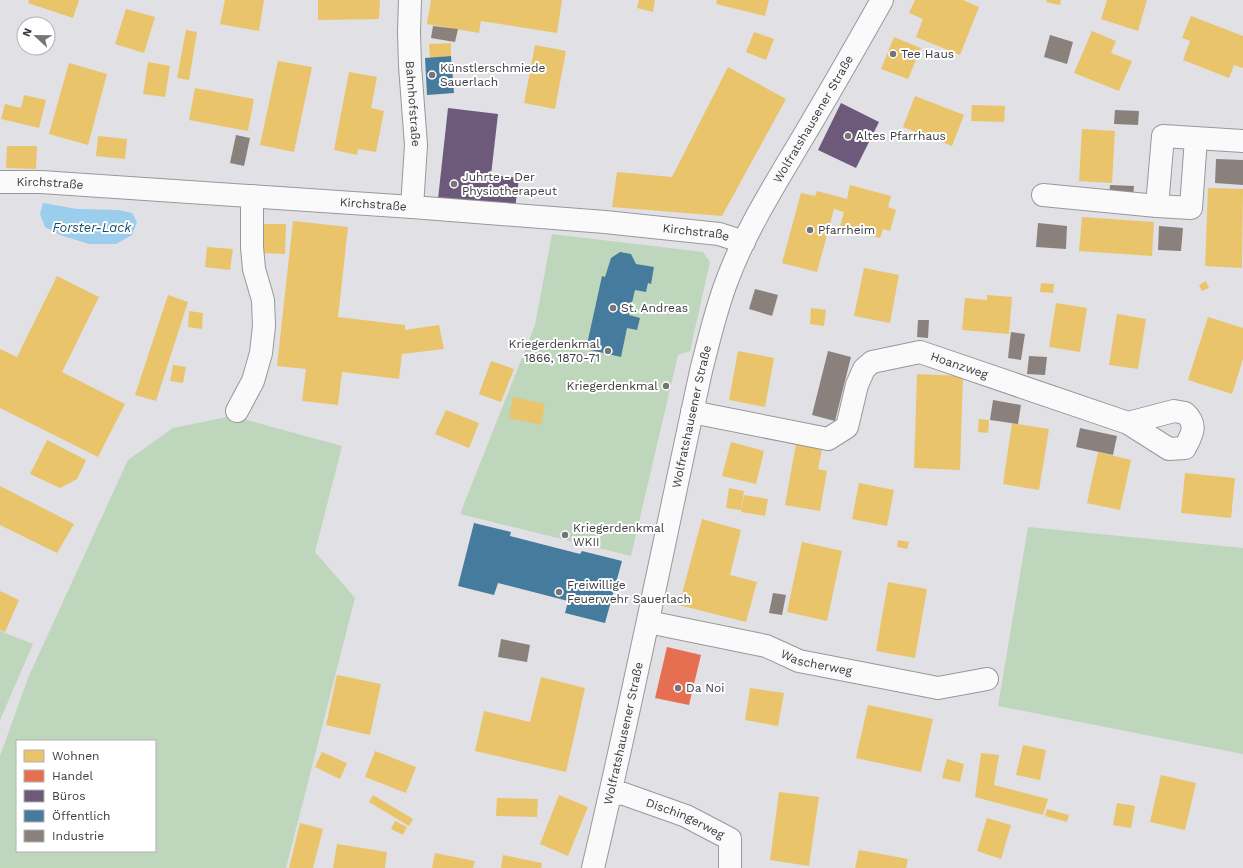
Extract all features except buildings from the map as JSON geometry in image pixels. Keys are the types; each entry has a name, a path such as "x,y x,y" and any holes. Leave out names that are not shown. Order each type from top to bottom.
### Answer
{"street":[{"name":"Bahnhofstraße","path":"410,0 410,66 416,145 412,207"},
{"name":"Wolfratshausener Straße","path":"593,868 611,793 692,412 710,334 728,278 744,242 775,184 882,0"},
{"path":"1157,206 1163,136 1243,141"},
{"path":"1043,195 1191,208 1196,138"},
{"name":"Kirchstraße","path":"0,182 41,182 412,207 597,222 718,234 744,242"},
{"path":"237,411 252,381 261,354 264,326 263,300 254,269 252,254 252,196"},
{"name":"Hoanzweg","path":"692,412 828,439 847,427 857,385 864,369 872,362 920,352 1128,423"},
{"name":"Wascherweg","path":"648,622 766,646 799,661 938,688 988,679"},
{"name":"Dischingerweg","path":"611,793 624,794 686,816 730,840 730,868"}],"green space":[{"path":"552,234 703,252 710,262 690,351 678,355 631,556 460,514 535,325"},
{"path":"232,416 342,446 315,552 355,598 286,868 0,868 0,756 28,678 128,460 173,428"},
{"path":"1028,527 1243,548 1243,754 998,706"},
{"path":"0,631 33,644 0,720"}],"water":[{"name":"Forster-Lack","path":"43,203 77,209 118,210 132,213 137,222 132,235 116,244 89,244 60,235 45,227 40,214"}],"place":[{"name":"Tee Haus","path":"893,54"},
{"name":"Künstlerschmiede Sauerlach","path":"432,75"},
{"name":"Altes Pfarrhaus","path":"848,136"},
{"name":"Juhrte - Der Physiotherapeut","path":"454,184"},
{"name":"Pfarrheim","path":"810,230"},
{"name":"St. Andreas","path":"613,308"},
{"name":"Kriegerdenkmal 1866, 1870-71","path":"608,351"},
{"name":"Kriegerdenkmal","path":"666,386"},
{"name":"Kriegerdenkmal WKII","path":"565,535"},
{"name":"Freiwillige Feuerwehr Sauerlach","path":"559,592"},
{"name":"Da Noi","path":"678,688"}]}
